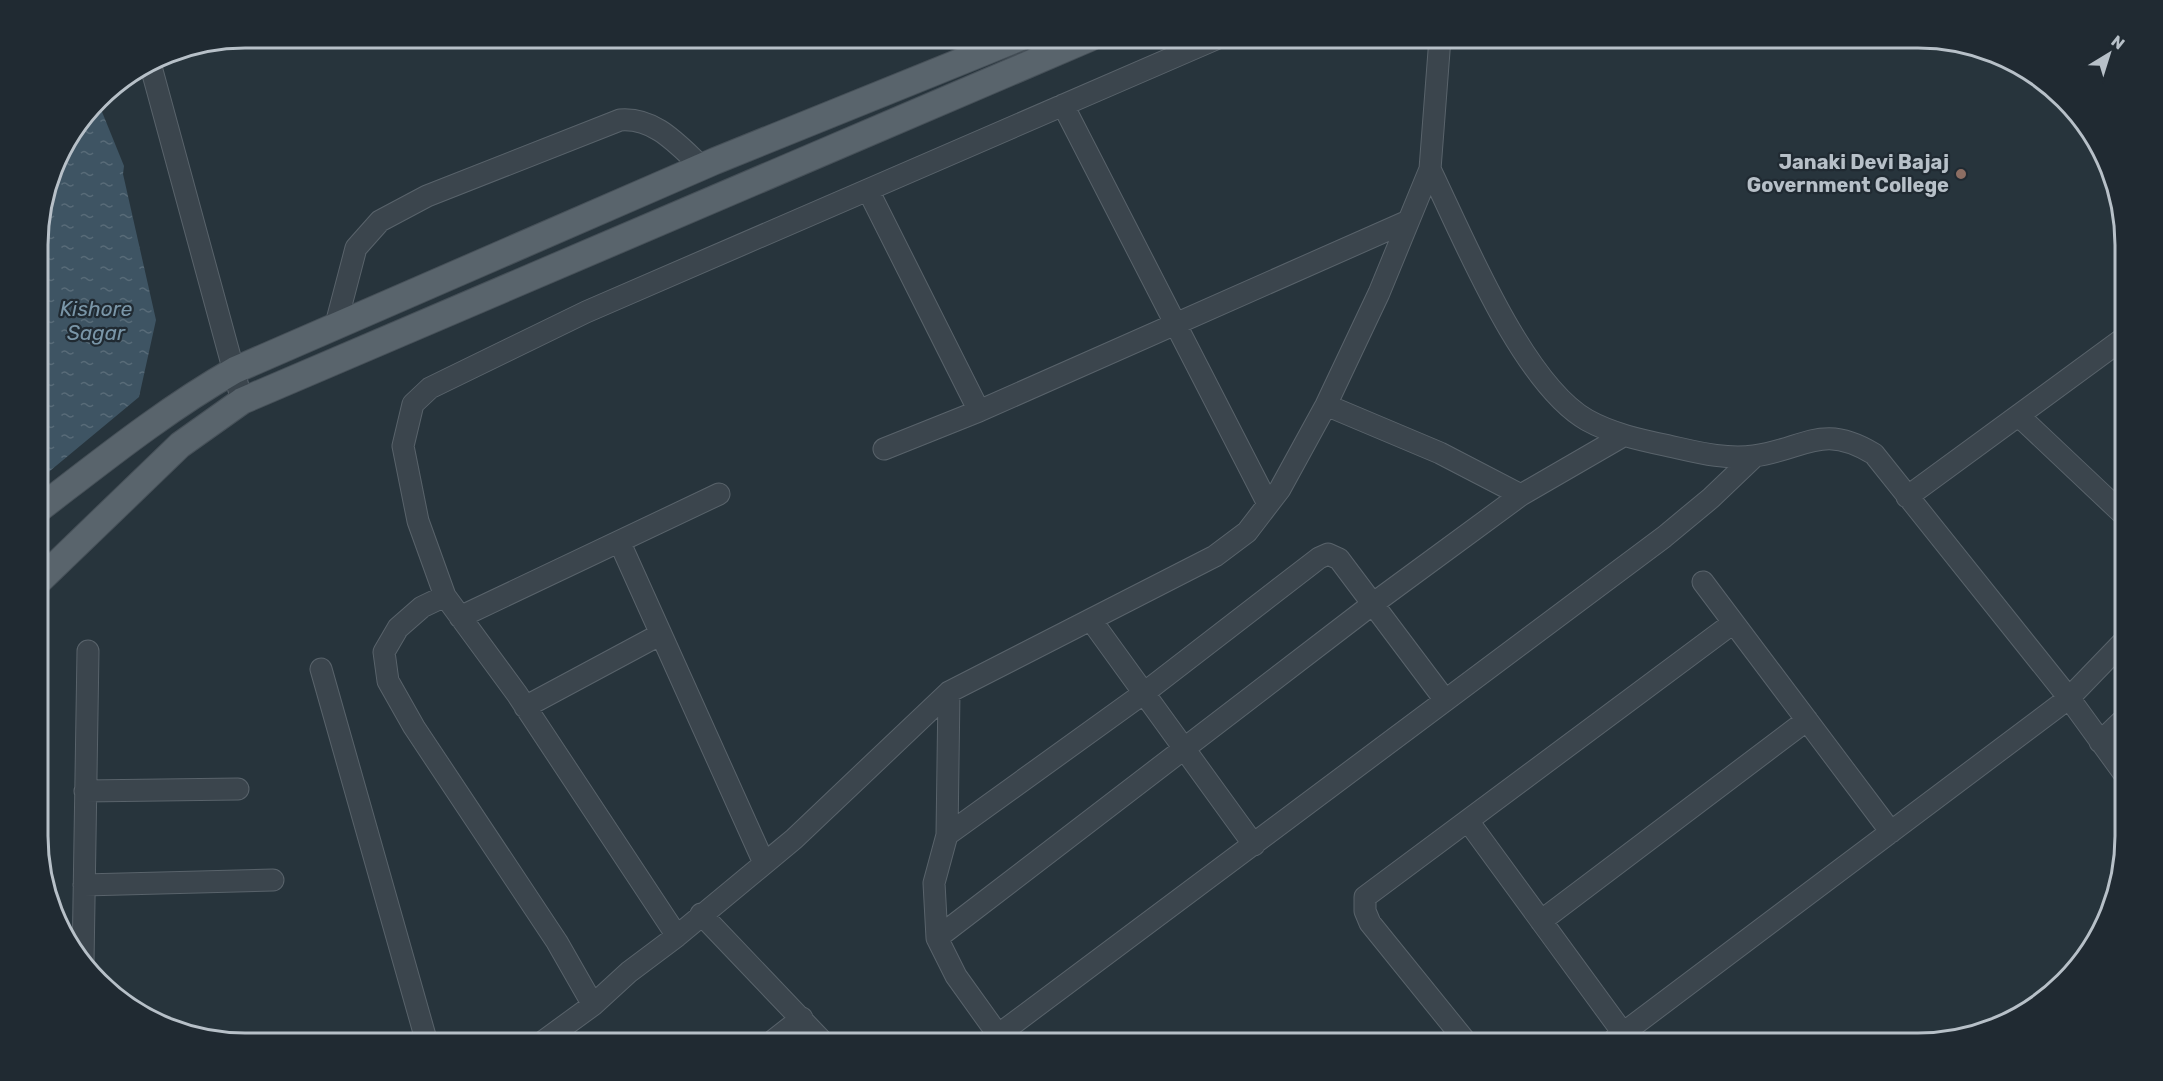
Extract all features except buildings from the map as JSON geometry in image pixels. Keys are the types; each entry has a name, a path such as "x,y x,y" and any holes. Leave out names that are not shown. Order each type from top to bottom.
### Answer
{"main road":[{"path":"48,502 191,396 235,370 702,167 994,48"},
{"path":"48,572 180,445 242,401 1067,48"}],"street":[{"path":"677,936 525,707 445,596 418,521 403,446 413,404 430,388 586,312 1195,48"},
{"path":"555,1033 593,1005 629,972 677,936 794,839 950,692 1215,556 1247,532 1281,489 1326,405 1430,169 1439,48"},
{"path":"152,71 242,401"},
{"path":"1063,105 1268,504"},
{"path":"335,328 356,248 380,221 427,196 620,120 637,119 663,132 702,167"},
{"path":"1430,169 1478,268 1530,364 1560,397 1586,420 1623,436 1726,457 1755,456 1820,437 1853,441 1874,454 2069,698 2115,762"},
{"path":"868,190 979,411"},
{"path":"884,449 979,411 1408,221"},
{"path":"1907,497 2115,345"},
{"path":"1326,405 1440,453 1521,495"},
{"path":"2019,416 2115,507"},
{"path":"937,938 1374,603 1521,495 1623,436"},
{"path":"1009,1033 1254,844 1664,537 1711,498 1755,456"},
{"path":"460,618 719,494"},
{"path":"620,543 764,863"},
{"path":"947,835 1144,693 1319,558 1328,554 1340,559 1445,700"},
{"path":"1703,582 1891,832"},
{"path":"445,596 422,607 398,628 384,652 388,681 414,727 557,942 593,1005"},
{"path":"1091,620 1254,844"},
{"path":"1459,1033 1370,923 1365,911 1365,897 1378,884 1468,821 1733,623"},
{"path":"525,707 662,634"},
{"path":"1623,1033 2069,698 2115,650"},
{"path":"82,946 88,651"},
{"path":"321,669 425,1033"},
{"path":"950,692 947,835 934,884 937,938 956,976 997,1033"},
{"path":"1541,921 1807,720"},
{"path":"2100,742 2115,728"},
{"path":"86,791 238,789"},
{"path":"1468,821 1541,921 1613,1033"},
{"path":"84,885 273,880"},
{"path":"701,914 815,1033"},
{"path":"783,1033 802,1018"}],"water":[{"name":"Kishore Sagar","path":"101,111 124,166 123,174 156,320 139,397 48,473 48,232 55,194 68,158 74,146"}],"place":[{"name":"Janaki Devi Bajaj Government College","path":"1961,174"}]}
